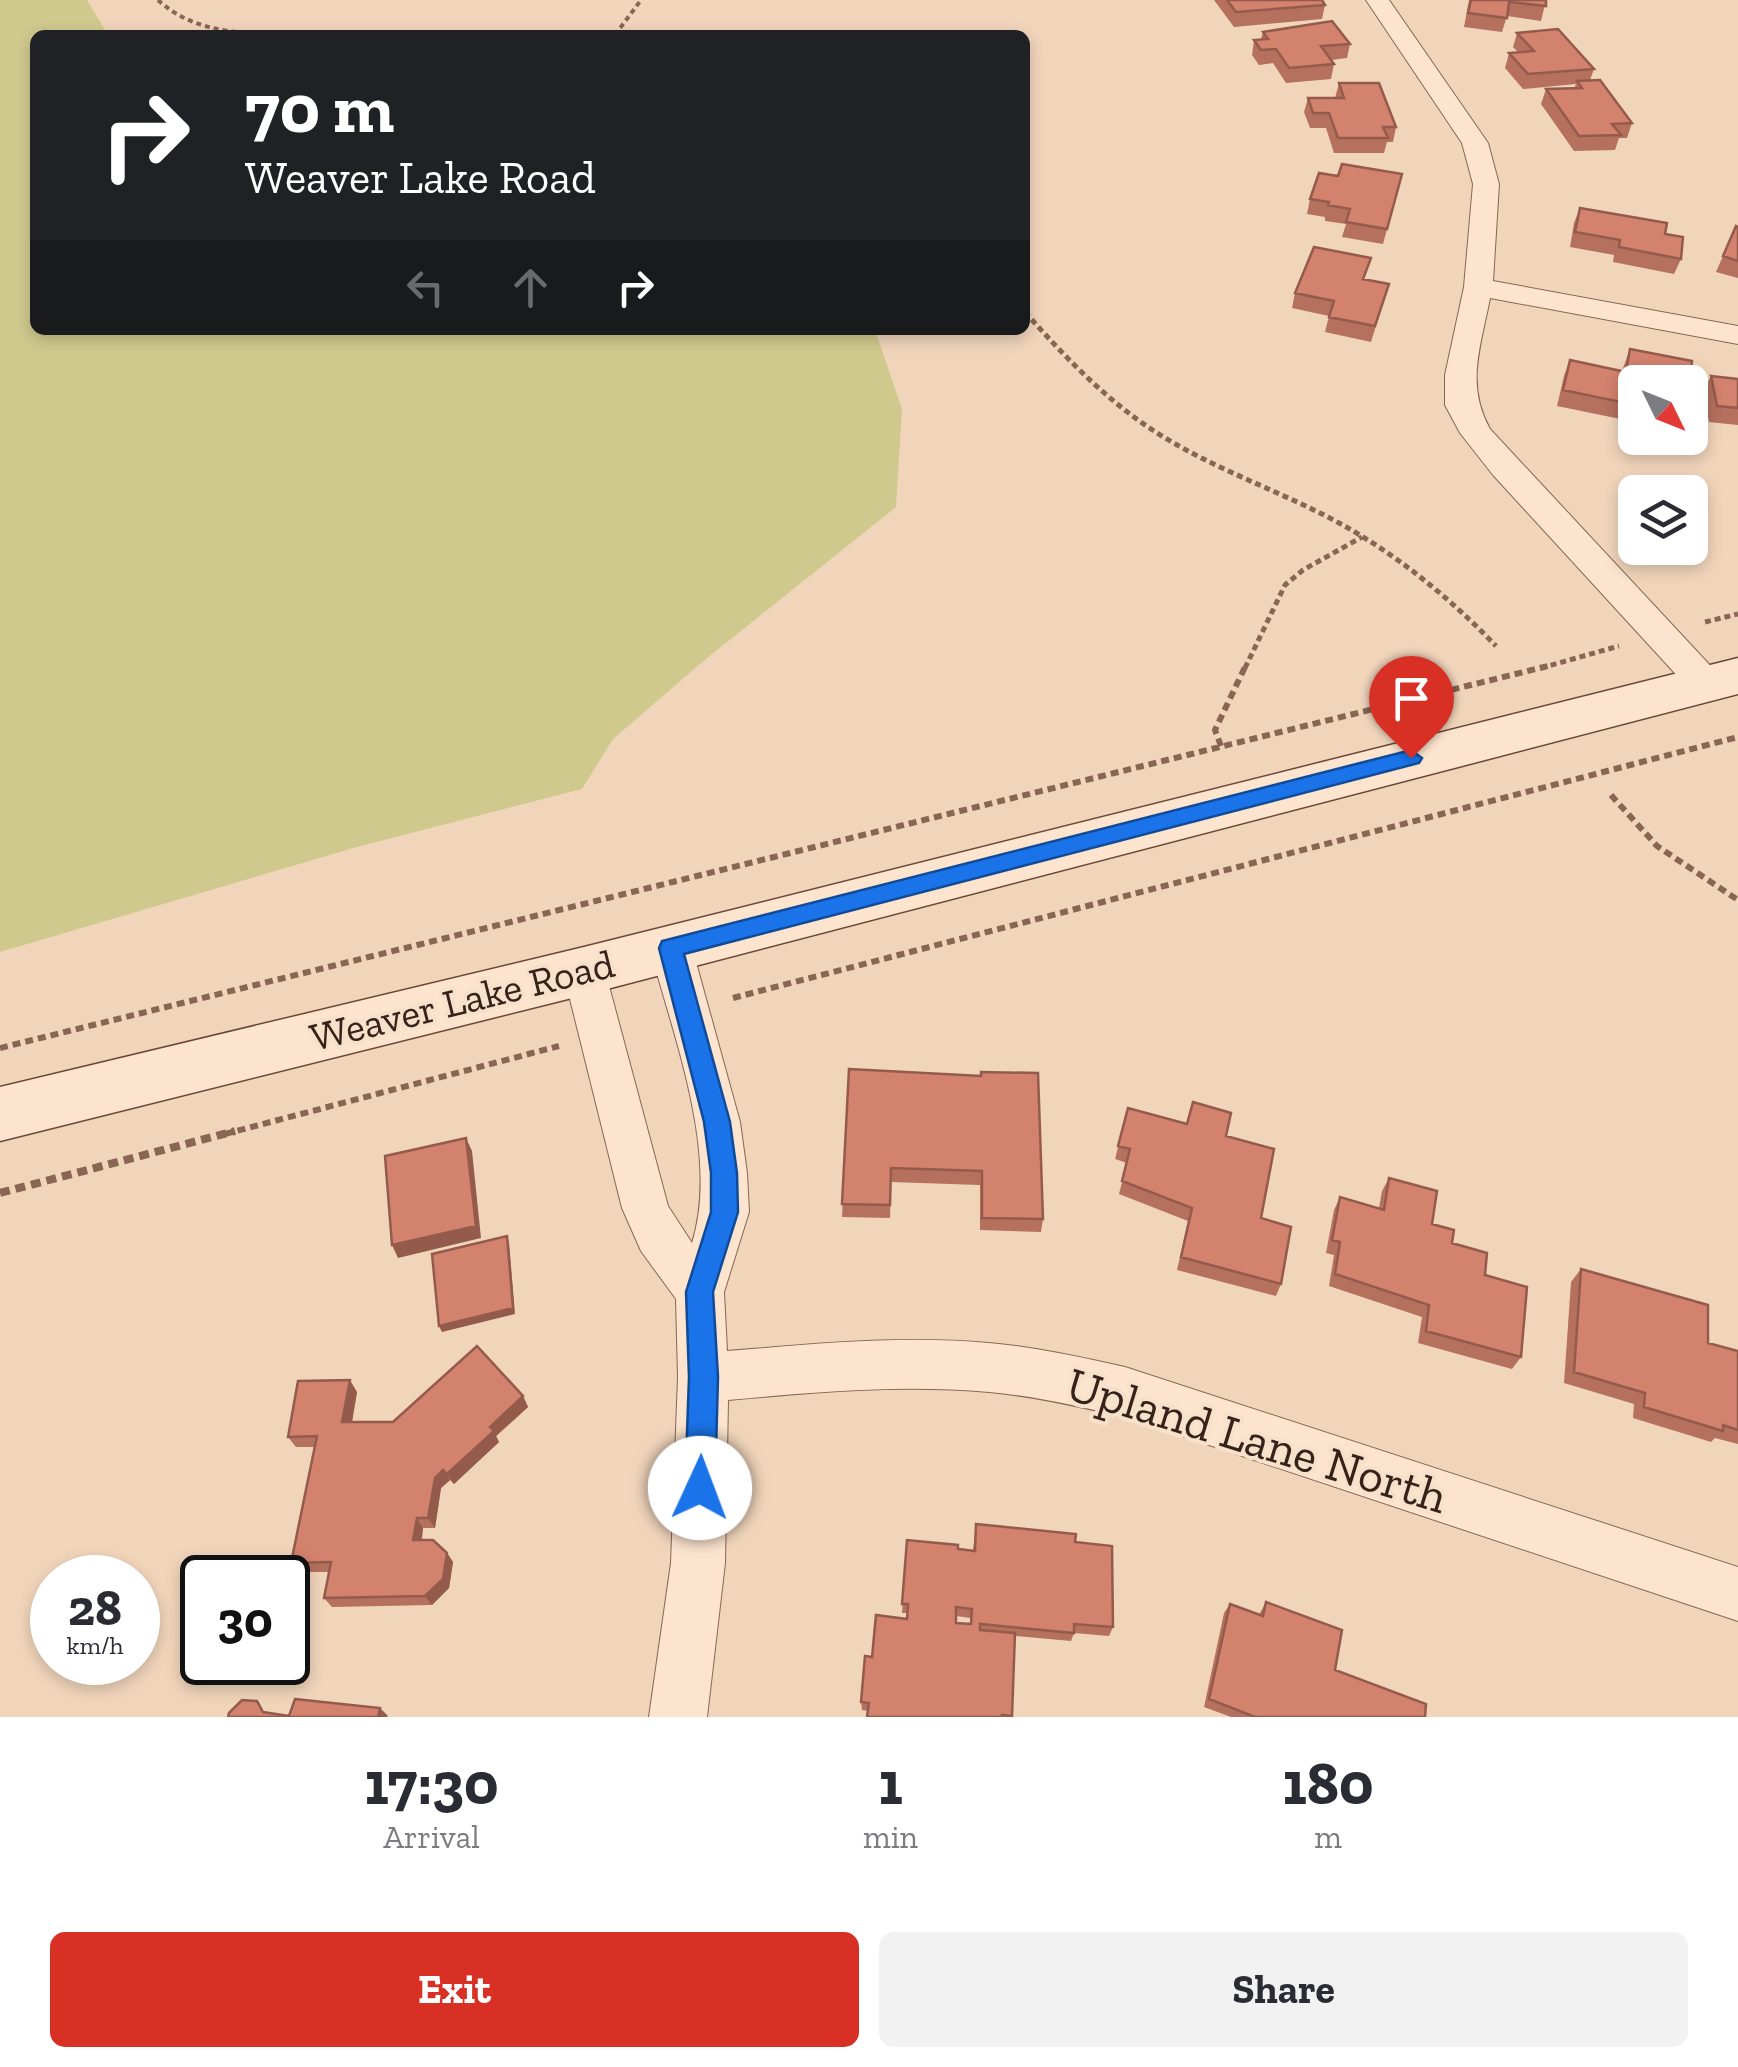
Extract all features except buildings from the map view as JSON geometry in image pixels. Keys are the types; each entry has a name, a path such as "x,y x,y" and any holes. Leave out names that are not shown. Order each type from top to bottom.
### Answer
{"main road":[{"name":"Weaver Lake Road","path":"0,1114 584,970 1722,680"}],"street":[{"path":"1377,0 1475,143 1486,184 1478,287 1460,375 1461,405 1476,433 1722,680"},
{"path":"1478,287 1738,335"},
{"path":"671,948 717,1122 724,1173 724,1212 700,1292 703,1377 698,1563 678,1717"},
{"path":"584,970 645,1208 658,1236 700,1292"},
{"name":"Upland Lane North","path":"703,1377 902,1366 974,1366 1050,1376 1125,1392 1738,1594"}],"path":[{"path":"158,0 175,14 207,27 235,30"},
{"path":"620,30 641,0"},
{"path":"1030,318 1085,378 1152,430 1362,536 1446,596 1496,646"},
{"path":"1221,746 1214,730 1285,586 1303,570 1362,536"},
{"path":"1688,626 1738,614"},
{"path":"0,1048 1594,655 1624,644"},
{"path":"733,998 1738,736"},
{"path":"1611,794 1657,846 1738,900"},
{"path":"0,1194 570,1043"}],"shaded area":[{"path":"0,0 87,0 105,30 30,30 30,335 877,335 902,409 896,507 707,658 613,739 582,789 357,847 0,952"}],"route":[{"path":"700,1488 700,1292 724,1212 724,1173 717,1122 671,948 1411,758"}]}
